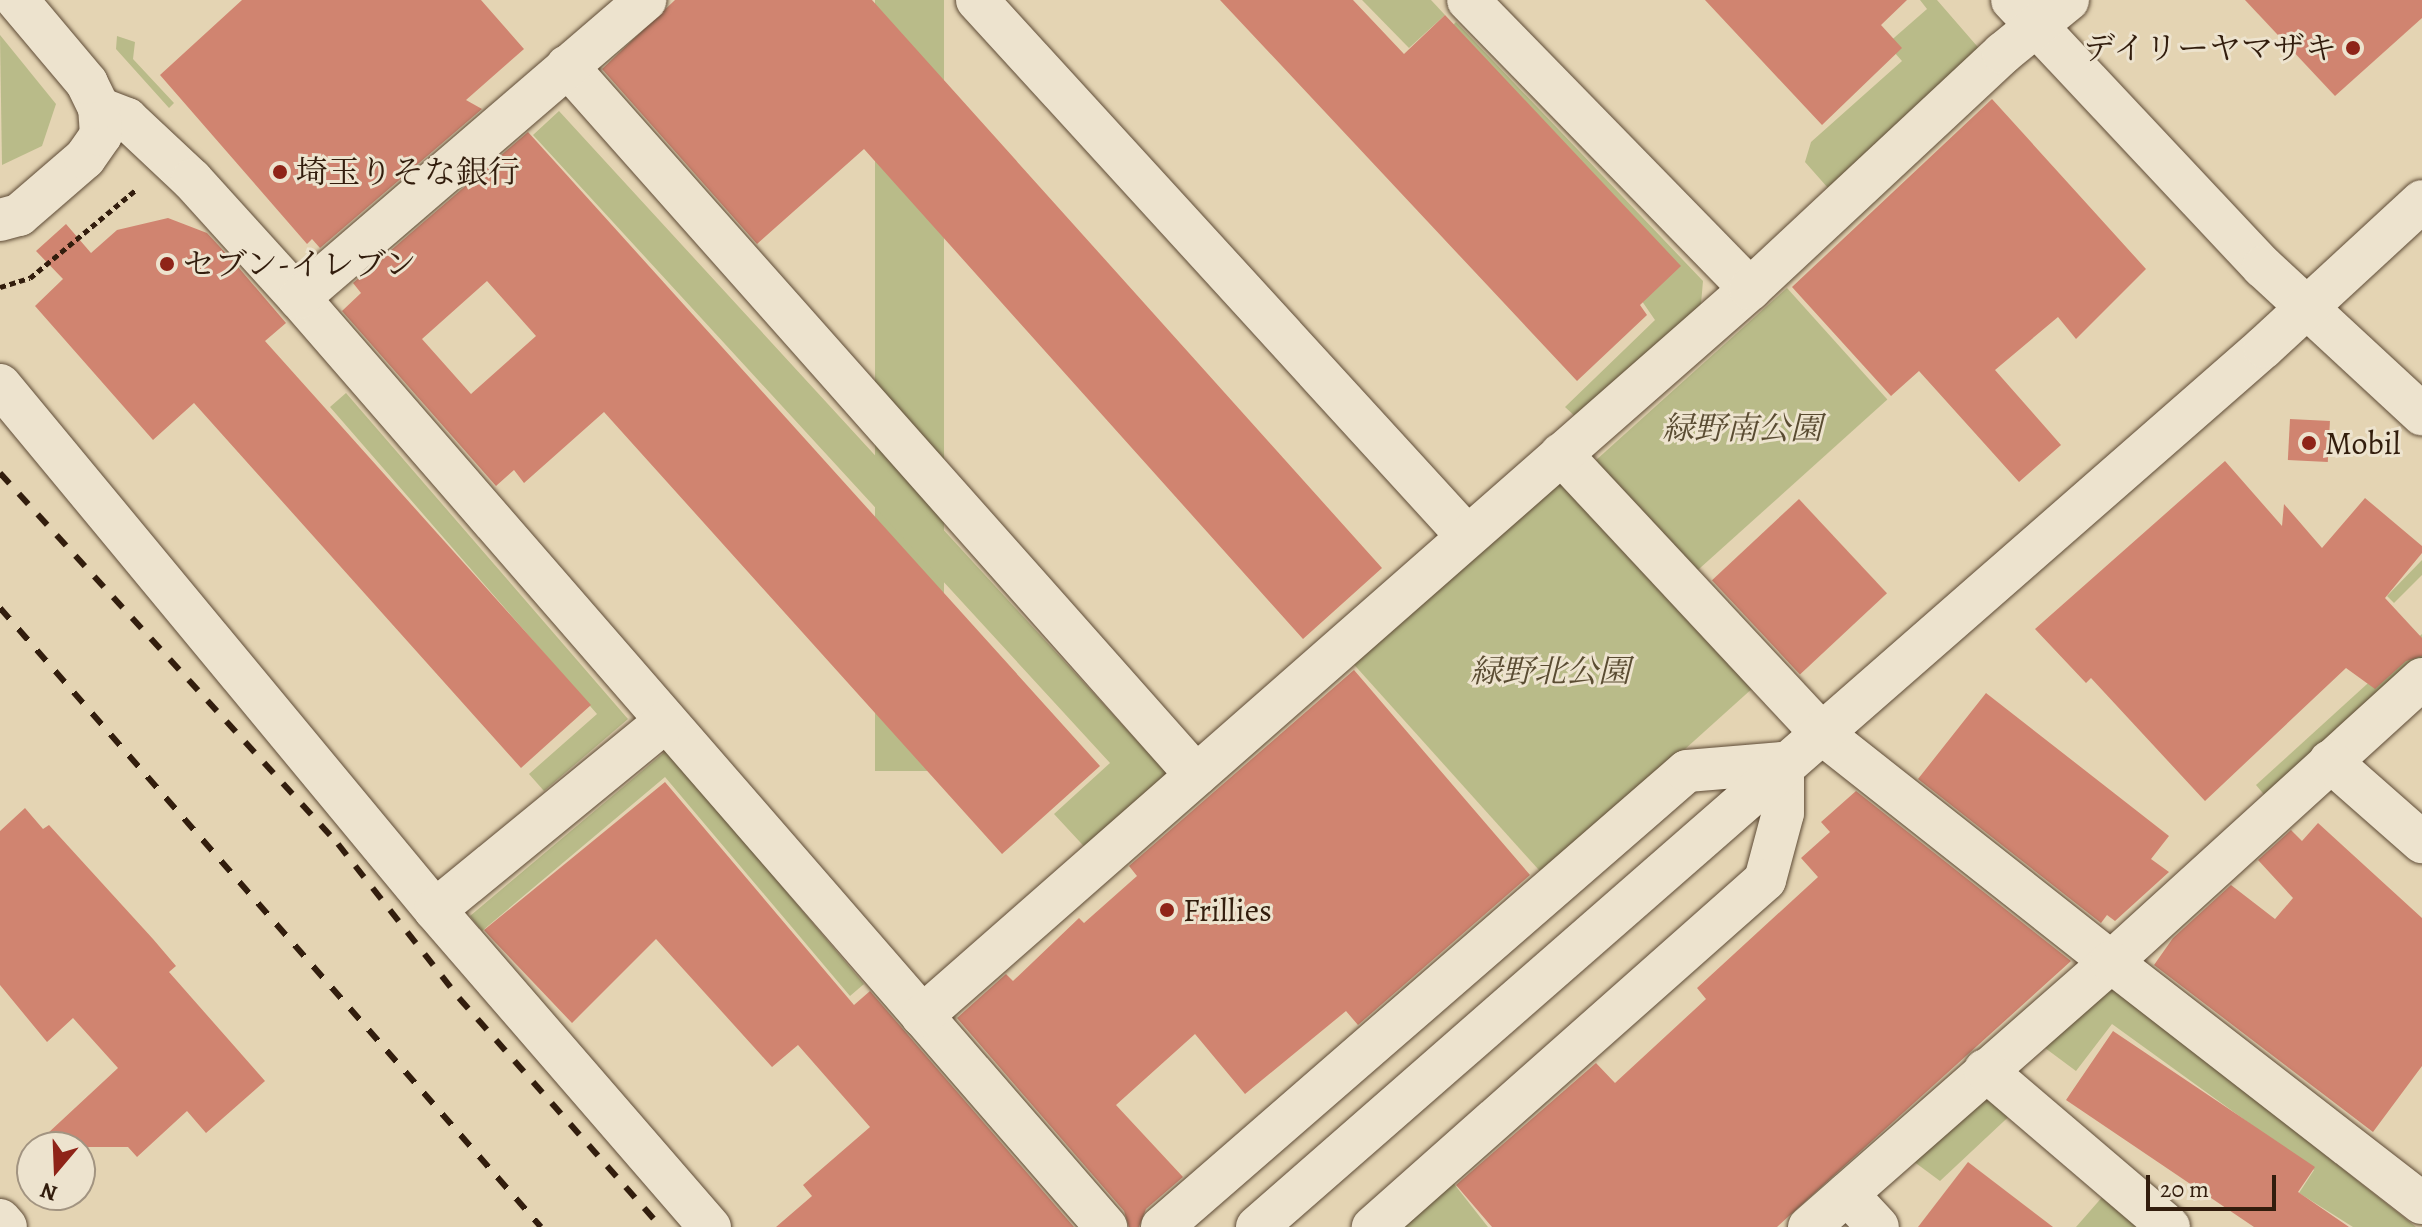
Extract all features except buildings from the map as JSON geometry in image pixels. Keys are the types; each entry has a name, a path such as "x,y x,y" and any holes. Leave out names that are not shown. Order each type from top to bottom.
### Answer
{"street":[{"path":"299,298 645,0"},
{"path":"977,0 1467,536"},
{"path":"1468,0 1750,289"},
{"path":"922,1016 1750,289 2024,13 2068,0"},
{"path":"0,220 19,215 85,158 101,135 99,108 87,83 35,6"},
{"path":"2024,13 2305,306 2422,414"},
{"path":"567,66 1196,775"},
{"path":"99,108 127,119 192,180 299,298 1106,1227"},
{"path":"1257,1227 2422,201"},
{"path":"0,385 435,910 710,1227"},
{"path":"1561,454 1820,732 2422,1203"},
{"path":"1809,1227 2111,962 2422,679"},
{"path":"435,910 666,721"},
{"path":"2330,761 2422,842"},
{"path":"1162,1227 1687,771 1783,763"},
{"path":"1373,1227 1765,880 1783,813 1783,763"},
{"path":"1985,1070 2169,1227"},
{"path":"1847,1194 1878,1227"},
{"path":"0,1220 6,1227"}],"path":[{"path":"0,287 30,278 142,184"}],"green space":[{"path":"875,0 944,0 944,771 875,771"},
{"path":"1362,0 1431,0 1445,15 1409,48"},
{"path":"1920,0 1937,0 1983,53 1828,188 1805,162 1811,142 1902,61 1887,44 1927,9"},
{"path":"1456,22 1703,281 1701,304 1579,420 1565,407 1655,320 1452,26"},
{"path":"0,35 56,104 42,146 2,165"},
{"path":"117,36 135,42 133,59 174,103 169,108 116,49"},
{"path":"559,111 1174,781 1092,855 1054,814 1110,763 533,135"},
{"name":"緑野南公園","path":"1787,288 1887,399 1696,572 1595,461"},
{"path":"346,393 628,719 544,791 529,774 597,714 330,407"},
{"name":"緑野北公園","path":"1560,466 1757,684 1544,876 1347,657"},
{"path":"2422,560 2422,575 2394,603 2387,596"},
{"path":"2422,634 2422,661 2267,798 2256,785"},
{"path":"667,750 864,984 850,996 665,777 482,931 470,916"},
{"path":"2107,984 2416,1227 2353,1227 2299,1193 2314,1170 2112,1024 2076,1071 2041,1045"},
{"path":"1989,1089 2019,1107 1940,1181 1913,1161"},
{"path":"1451,1180 1488,1227 1398,1227"},
{"path":"2104,1195 2140,1227 2076,1227"}],"railway":[{"path":"0,473 338,844 459,998 661,1227"},
{"path":"0,608 541,1227"}],"place":[{"name":"デイリーヤマザキ","path":"2353,48"},
{"name":"埼玉りそな銀行","path":"280,172"},
{"name":"セブン-イレブン","path":"167,264"},
{"name":"Mobil","path":"2309,443"},
{"name":"Frillies","path":"1167,910"}]}
